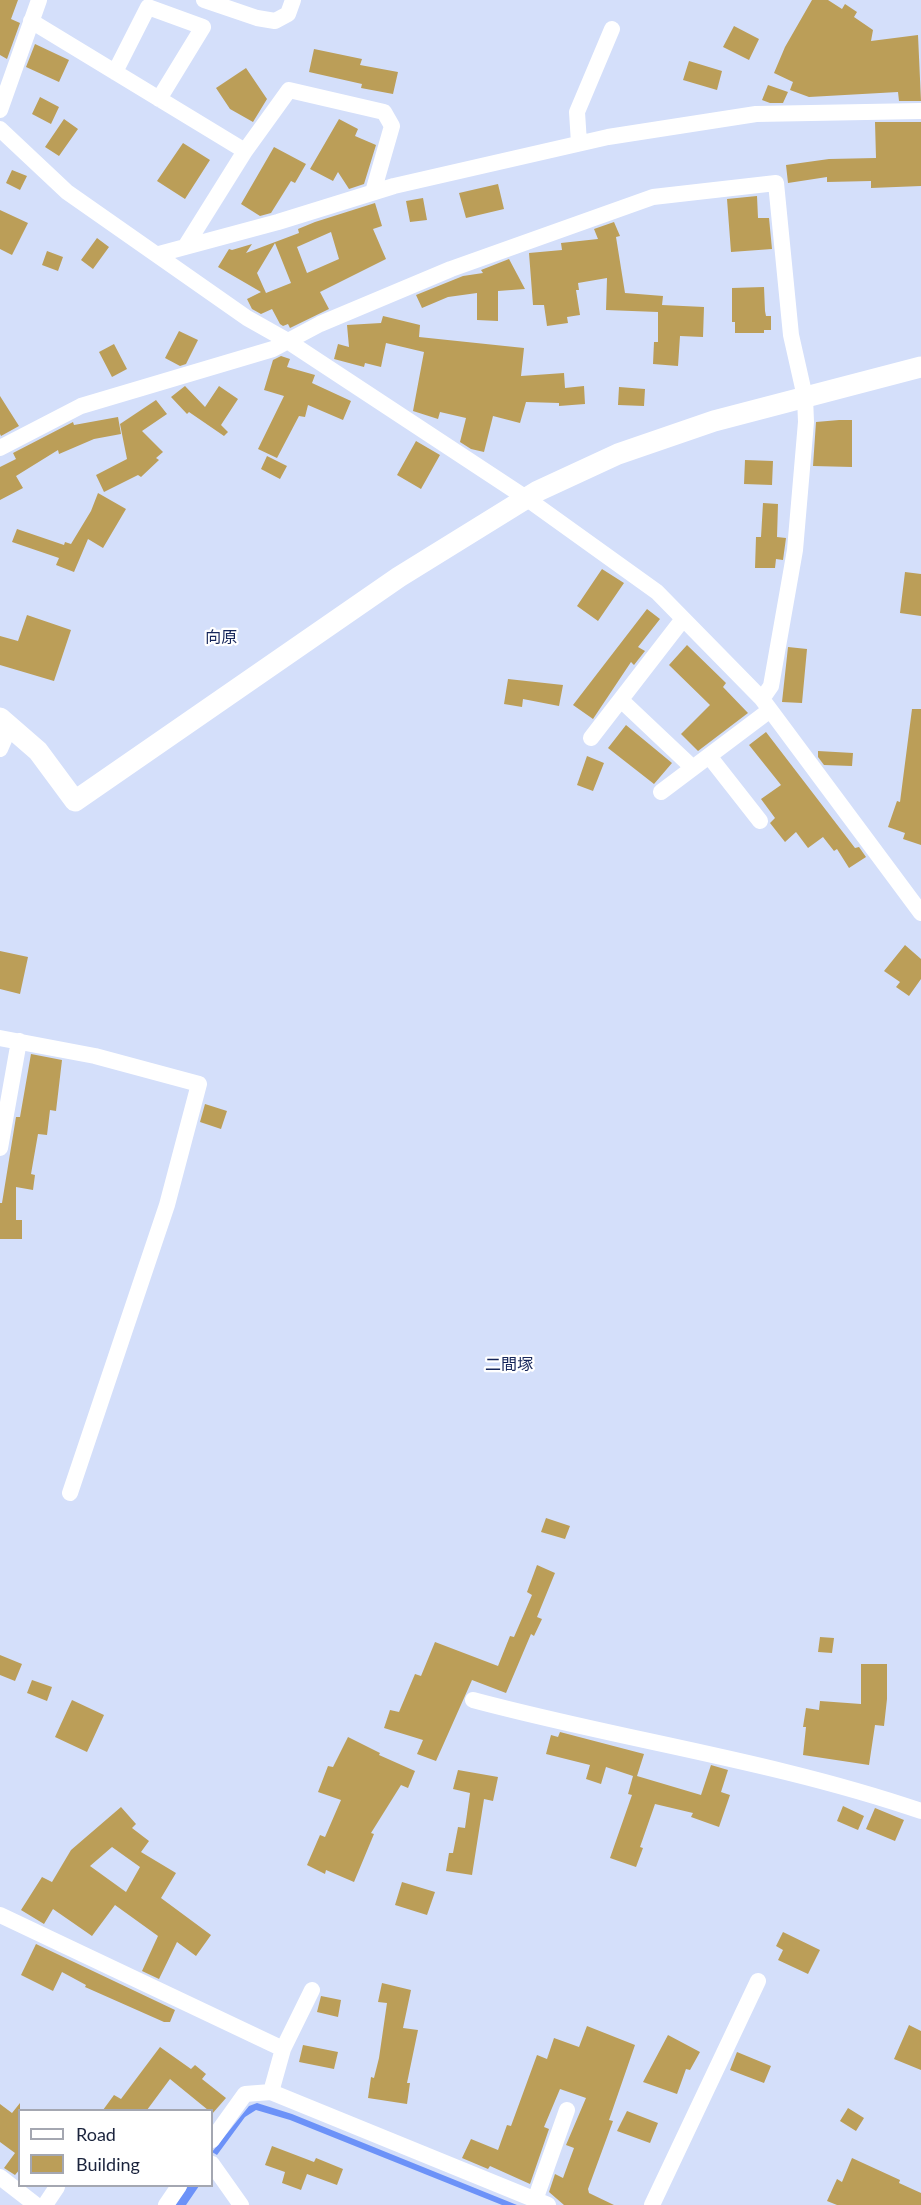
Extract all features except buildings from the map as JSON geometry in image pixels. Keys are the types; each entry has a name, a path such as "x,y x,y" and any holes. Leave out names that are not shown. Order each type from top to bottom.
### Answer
{"street":[{"path":"0,110 39,0"},
{"path":"204,0 257,18 275,21 288,14 293,0"},
{"path":"116,72 148,6 203,27 159,99"},
{"path":"32,21 245,151"},
{"path":"579,143 577,112 612,30"},
{"path":"185,247 245,151 289,90 384,112 392,126 373,192"},
{"path":"159,254 278,222 373,192 579,143 756,114 921,111"},
{"path":"0,129 67,192 248,318 286,340 526,498 657,592 766,704 921,912"},
{"path":"0,448 81,406 273,349 286,340 451,269 653,197 776,183 791,335 805,397 806,422 795,550 771,686 766,704 709,756 661,792"},
{"path":"5,722 38,751 75,801 399,577 526,498 618,454 714,421 921,368"},
{"path":"591,738 683,620"},
{"path":"621,700 693,768"},
{"path":"0,749 5,722"},
{"path":"709,756 760,821"},
{"path":"0,1038 105,1059 198,1084 166,1205 70,1492"},
{"path":"0,1148 18,1041"},
{"path":"473,1700 557,1723 837,1783 921,1811"},
{"path":"0,1916 284,2049"},
{"path":"652,2205 758,1982"},
{"path":"270,2092 284,2049 312,1989"},
{"path":"213,2139 245,2094 270,2092 541,2202 567,2110"},
{"path":"213,2165 241,2205"},
{"path":"0,2177 36,2205"},
{"path":"45,2205 57,2187"},
{"path":"166,2205 178,2187"}],"water":[{"path":"257,2103 292,2114 517,2205 502,2205 290,2120 256,2110 245,2117 217,2155 213,2153 249,2106"},
{"path":"187,2187 198,2187 186,2205 175,2205"}],"district":[{"name":"向原","path":"221,638"},
{"name":"二間塚","path":"509,1365"}]}
